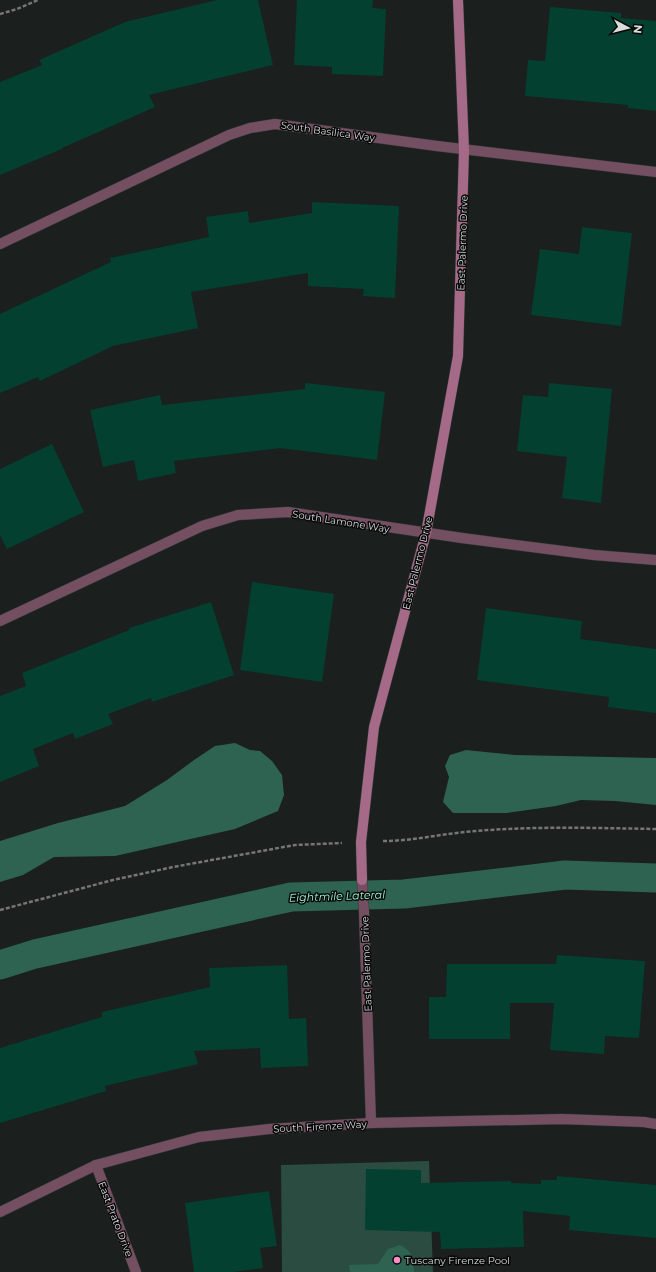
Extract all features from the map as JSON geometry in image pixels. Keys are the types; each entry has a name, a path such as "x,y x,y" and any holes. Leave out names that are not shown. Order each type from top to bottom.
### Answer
{"street":[{"name":"East Palermo Drive","path":"370,1123 361,842 374,728 426,533 458,356 464,150 458,0"},
{"name":"South Basilica Way","path":"0,244 229,134 250,128 275,124 464,150 656,172"},
{"name":"South Lamone Way","path":"0,621 202,526 238,515 288,512 426,533 594,555 656,560"},
{"name":"South Firenze Way","path":"0,1212 96,1165 199,1137 269,1129 370,1123 562,1120 644,1122 656,1124"},
{"name":"East Prato Drive","path":"96,1165 136,1272"}],"path":[{"path":"0,14 38,0"},
{"path":"383,841 476,831 535,828 656,829"},
{"path":"0,910 113,880 173,867 295,845 344,843"}],"shaded area":[{"path":"235,743 250,750 260,751 272,761 282,775 284,795 278,811 235,829 115,856 54,857 23,875 0,882 0,841 58,823 125,806 167,780 215,746"},
{"path":"466,750 515,755 656,758 656,805 615,801 581,800 556,806 507,813 453,813 443,802 449,777 445,766 450,755"},
{"path":"429,1161 433,1272 282,1272 281,1165"},
{"name":"Tuscany Firenze Pool","path":"400,1245 408,1250 412,1256 414,1272 350,1272 349,1265 378,1264 388,1249"}],"building":[{"path":"217,0 258,0 273,65 149,95 155,107 0,175 0,82 42,65 39,60 125,22"},
{"path":"297,0 373,0 372,8 386,9 383,76 332,74 332,67 294,65"},
{"path":"550,7 621,13 621,18 656,21 656,111 628,108 628,105 525,96 528,60 545,61"},
{"path":"312,202 399,206 395,298 363,296 364,289 308,286 308,273 191,292 198,328 113,346 40,381 38,377 0,393 0,314 111,262 110,258 209,237 206,217 248,211 249,223 312,213"},
{"path":"582,227 632,233 621,326 531,315 540,249 579,254"},
{"path":"305,383 385,392 377,460 280,448 174,461 176,473 138,481 134,460 103,467 90,410 160,395 162,405 305,389"},
{"path":"549,383 612,389 601,503 562,498 567,457 517,451 523,395 548,397"},
{"path":"52,444 84,512 7,549 0,535 0,469"},
{"path":"252,582 334,594 322,682 240,670"},
{"path":"211,602 234,675 152,702 151,698 108,714 113,724 75,739 73,733 33,749 39,766 0,782 0,696 26,686 22,673 129,630 129,628"},
{"path":"486,608 582,621 580,639 656,649 656,713 608,707 609,697 477,680"},
{"path":"557,955 645,961 639,1038 605,1036 604,1054 550,1050 554,1003 510,1003 510,1039 429,1039 429,997 446,997 447,964 556,964"},
{"path":"287,965 289,1019 306,1018 308,1066 261,1068 260,1048 194,1051 198,1064 105,1086 106,1091 0,1123 0,1048 102,1017 102,1012 210,987 209,968"},
{"path":"366,1169 421,1170 421,1183 511,1181 511,1183 541,1184 541,1180 557,1180 557,1176 656,1185 656,1238 569,1230 570,1216 523,1211 524,1247 441,1249 440,1232 365,1230"},
{"path":"269,1191 277,1246 260,1248 263,1268 233,1272 194,1272 185,1203"}],"waterway":[{"name":"Eightmile Lateral","path":"0,965 35,954 291,897 404,894 565,875 656,878"}],"place":[{"name":"Tuscany Firenze Pool","path":"397,1260"}]}
